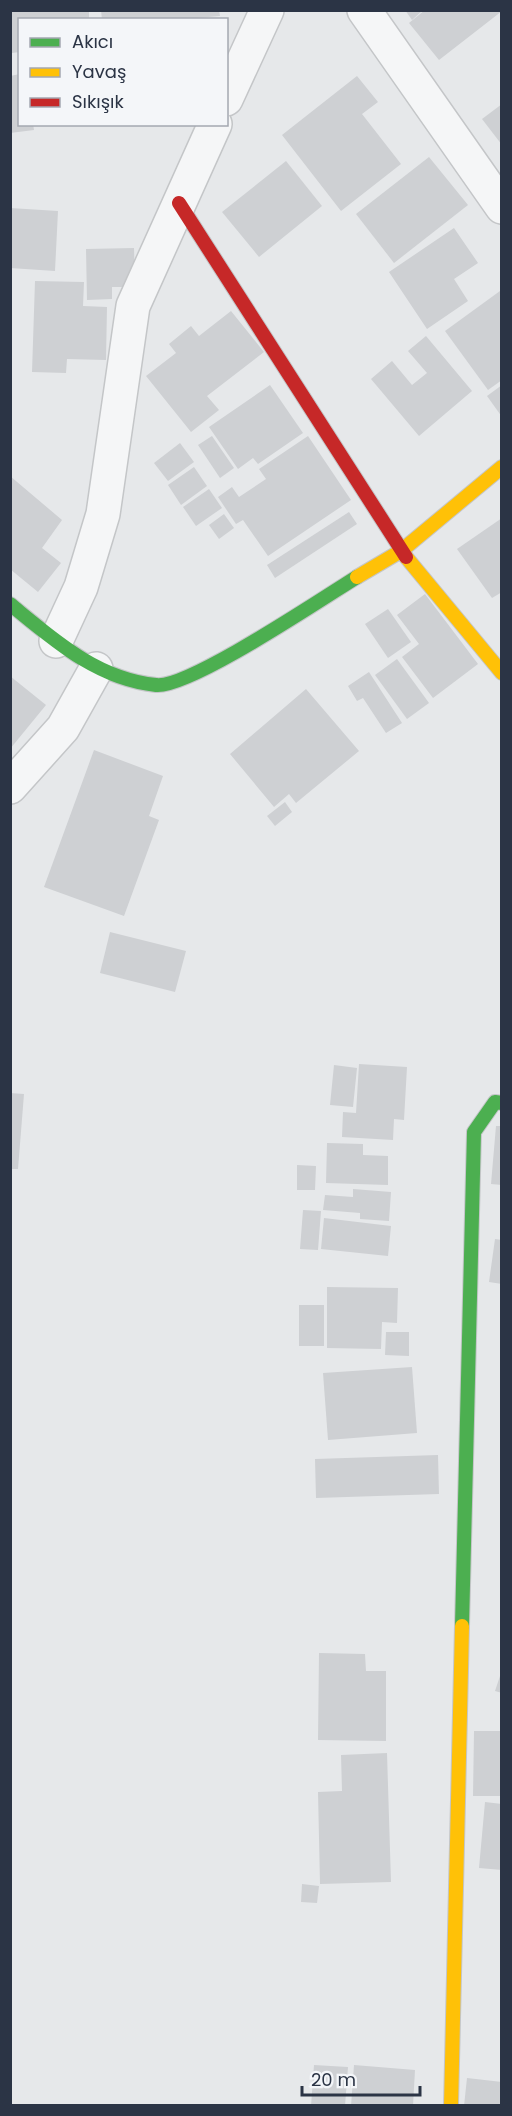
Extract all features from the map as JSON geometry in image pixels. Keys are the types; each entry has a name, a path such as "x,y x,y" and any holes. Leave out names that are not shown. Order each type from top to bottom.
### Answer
{"street":[{"path":"228,95 267,10"},
{"path":"364,10 501,207"},
{"path":"56,641 81,587 103,514 133,306 214,126"},
{"path":"179,203 400,551 501,673"},
{"path":"10,604 96,669 159,686 177,683 196,675 400,551 501,467"},
{"path":"10,787 63,728 96,669"},
{"path":"451,2106 474,1132 495,1102 501,1103"}],"building":[{"path":"10,10 89,10 89,18 18,18 18,52 12,53"},
{"path":"101,10 219,10 220,16 198,18 102,18"},
{"path":"405,10 423,10 412,20"},
{"path":"425,10 502,11 439,60 409,23"},
{"path":"18,74 18,126 33,126 34,130 10,133 10,76"},
{"path":"357,76 378,102 362,114 401,164 341,211 282,135"},
{"path":"502,104 502,145 482,119"},
{"path":"429,157 468,205 394,263 356,214"},
{"path":"286,161 322,206 259,257 222,212"},
{"path":"10,208 58,211 55,271 10,268"},
{"path":"454,228 478,263 454,279 468,301 427,329 389,272"},
{"path":"134,248 135,287 112,287 112,299 87,300 86,249"},
{"path":"35,281 84,282 83,306 107,307 106,360 67,359 66,373 32,372"},
{"path":"500,291 502,380 488,390 445,331"},
{"path":"231,311 264,352 207,396 219,410 191,432 146,376 176,353 169,344 191,326 199,336"},
{"path":"426,336 472,391 419,436 371,379 392,361 412,385 427,373 408,351"},
{"path":"270,385 303,433 258,464 253,458 238,469 209,427"},
{"path":"502,385 502,417 487,396"},
{"path":"212,436 234,468 220,478 198,445"},
{"path":"308,436 351,500 268,556 243,520 236,524 218,497 232,487 239,497 266,479 259,469"},
{"path":"180,443 194,462 168,481 154,463"},
{"path":"194,467 207,486 181,505 168,485"},
{"path":"10,476 62,520 42,548 61,563 38,592 10,569"},
{"path":"209,489 222,508 196,526 183,507"},
{"path":"349,512 357,524 275,578 267,565"},
{"path":"224,514 234,528 219,539 209,525"},
{"path":"502,518 502,592 492,598 457,549"},
{"path":"425,594 478,664 433,698 402,657 419,644 397,615"},
{"path":"388,609 411,642 388,658 365,624"},
{"path":"397,659 429,703 407,719 375,675"},
{"path":"369,672 402,723 386,733 363,698 357,701 348,686"},
{"path":"10,676 46,705 10,749"},
{"path":"306,689 359,751 296,803 289,794 274,807 230,754"},
{"path":"94,750 163,776 149,816 159,820 124,916 44,887"},
{"path":"285,802 292,812 275,826 267,816"},
{"path":"110,932 186,951 175,992 100,973"},
{"path":"359,1064 407,1067 404,1120 394,1119 393,1140 342,1137 343,1112 356,1113"},
{"path":"334,1065 357,1068 353,1107 330,1105"},
{"path":"10,1093 24,1094 18,1169 10,1169"},
{"path":"496,1126 502,1126 502,1185 491,1184"},
{"path":"327,1143 363,1144 363,1155 388,1156 388,1185 326,1183"},
{"path":"297,1165 316,1166 315,1190 297,1190"},
{"path":"353,1189 391,1192 389,1221 360,1219 360,1213 323,1210 325,1195 353,1197"},
{"path":"303,1210 321,1211 318,1250 300,1249"},
{"path":"324,1218 391,1226 388,1256 321,1249"},
{"path":"495,1239 502,1240 502,1284 489,1282"},
{"path":"327,1287 398,1288 397,1323 382,1322 381,1349 327,1348"},
{"path":"299,1305 324,1305 324,1346 299,1346"},
{"path":"386,1332 409,1332 409,1356 385,1355"},
{"path":"412,1367 417,1433 328,1440 323,1373"},
{"path":"438,1455 439,1494 316,1498 315,1459"},
{"path":"319,1653 365,1654 366,1671 386,1671 386,1741 318,1740"},
{"path":"502,1673 502,1693 495,1691"},
{"path":"474,1731 502,1731 502,1796 473,1796"},
{"path":"387,1753 391,1882 320,1884 318,1792 342,1791 341,1755"},
{"path":"485,1802 502,1804 502,1870 479,1868"},
{"path":"302,1884 319,1886 317,1903 301,1902"},
{"path":"314,2065 348,2067 345,2106 311,2106"},
{"path":"354,2065 415,2070 413,2106 351,2106"},
{"path":"467,2078 502,2082 502,2106 464,2106"}],"traffic: fast":[{"path":"10,604 60,644 95,666 114,675 156,685 196,673 225,658 357,577"},
{"path":"462,1626 474,1132 495,1102 502,1103"}],"traffic: slow":[{"path":"357,577 401,551 502,467"},
{"path":"406,557 502,673"},
{"path":"451,2106 462,1626"}],"traffic: jam":[{"path":"179,203 406,557"}]}
